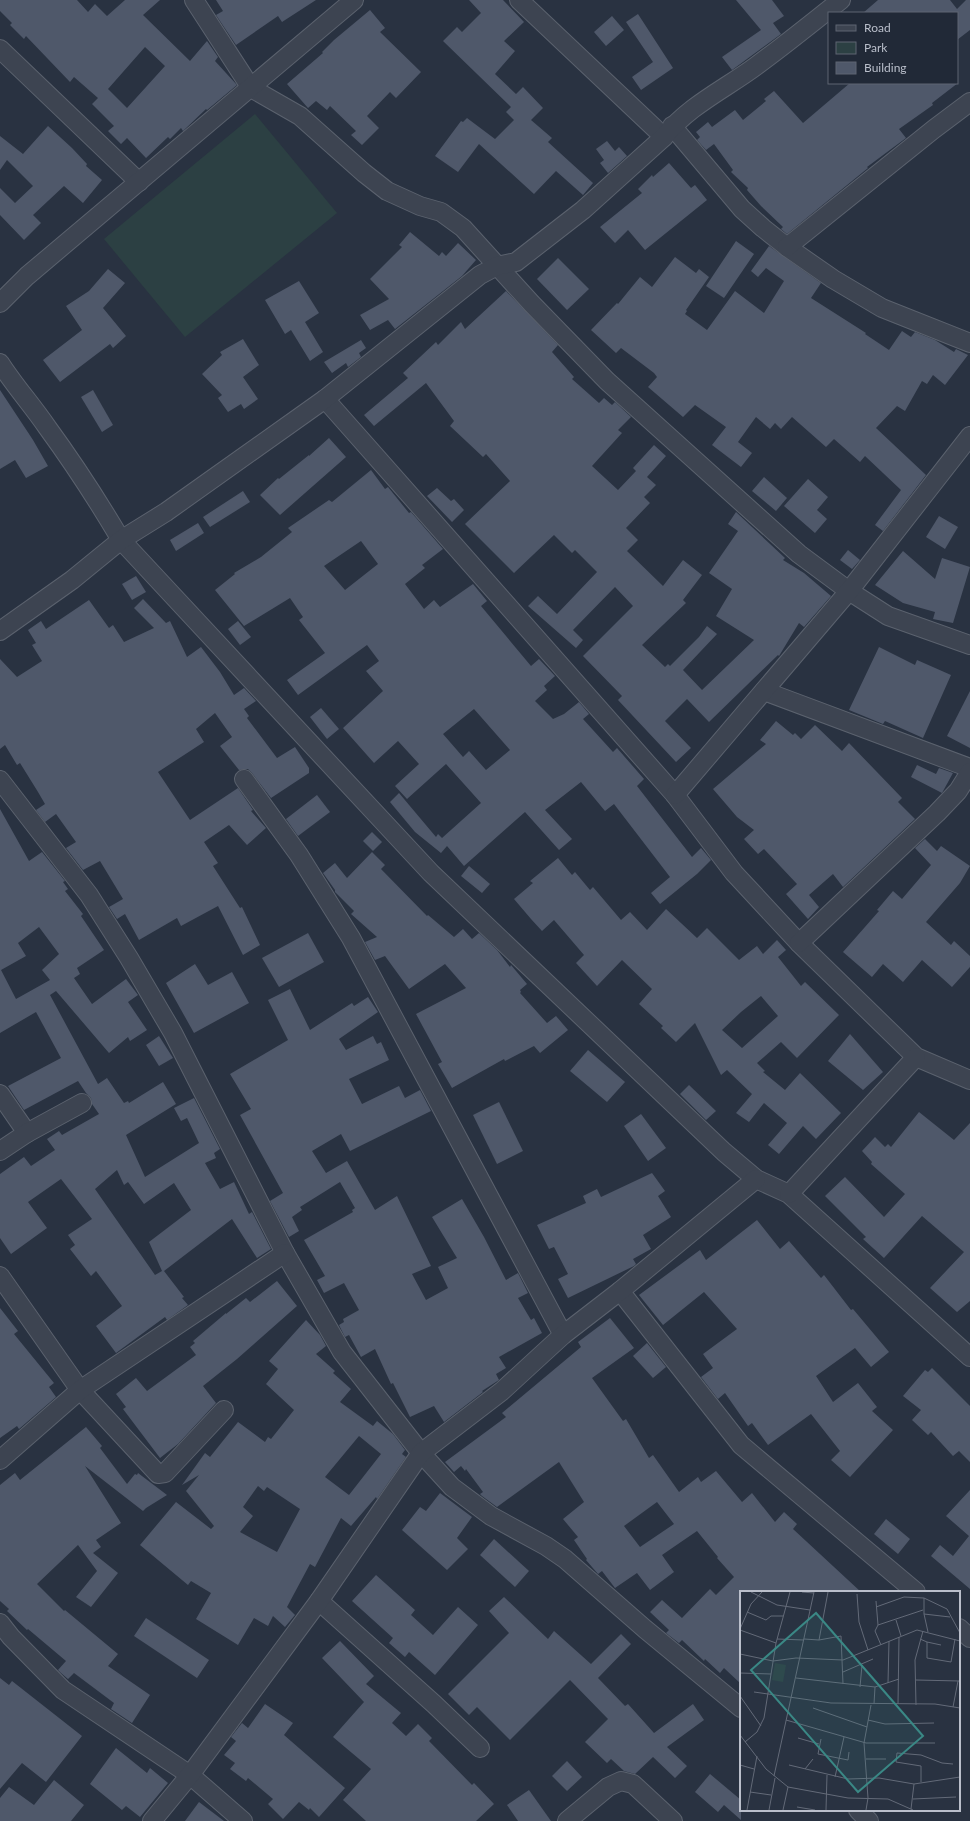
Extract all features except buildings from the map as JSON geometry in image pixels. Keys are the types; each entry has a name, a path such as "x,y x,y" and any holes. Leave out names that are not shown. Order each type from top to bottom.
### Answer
{"street":[{"path":"194,0 226,52 251,88 300,116 364,173 387,191 420,206 441,212 463,228 532,304 607,381 798,554 849,592 888,616 970,645"},
{"path":"0,303 26,276 354,0"},
{"path":"519,0 668,131 742,209 787,247 833,279 882,308 970,343"},
{"path":"0,631 72,580 121,540 166,512 325,399 480,275 497,266 516,262 583,210 692,108 756,66 841,0"},
{"path":"0,49 139,182"},
{"path":"787,247 970,102"},
{"path":"0,363 12,382 47,426 93,493 121,540 431,873 724,1152 756,1178 789,1194 970,1357"},
{"path":"325,399 674,795 734,874 799,943 916,1057 970,1080"},
{"path":"674,795 849,592 970,436"},
{"path":"764,691 970,768"},
{"path":"799,943 937,813 958,791 970,772"},
{"path":"244,779 299,855 351,938 563,1335"},
{"path":"0,780 89,895 129,958 173,1033 284,1253 342,1352 421,1453 452,1487 491,1516 565,1558 645,1629 740,1707"},
{"path":"789,1194 916,1057"},
{"path":"0,1094 27,1133"},
{"path":"0,1152 27,1133 82,1103"},
{"path":"152,1821 190,1775 319,1602 421,1453 502,1391 563,1335 620,1291 756,1178"},
{"path":"0,1460 80,1390 284,1253"},
{"path":"0,1276 80,1390 158,1474 160,1475 165,1472 224,1410"},
{"path":"620,1291 741,1445 915,1591"},
{"path":"319,1602 434,1704 480,1748"},
{"path":"0,1623 11,1637 63,1690 190,1775 243,1821"},
{"path":"960,1629 970,1638"},
{"path":"566,1821 608,1787 621,1781 633,1784 673,1821"},
{"path":"859,1811 869,1821"}],"green space":[{"path":"255,114 337,213 185,337 104,239"}]}
